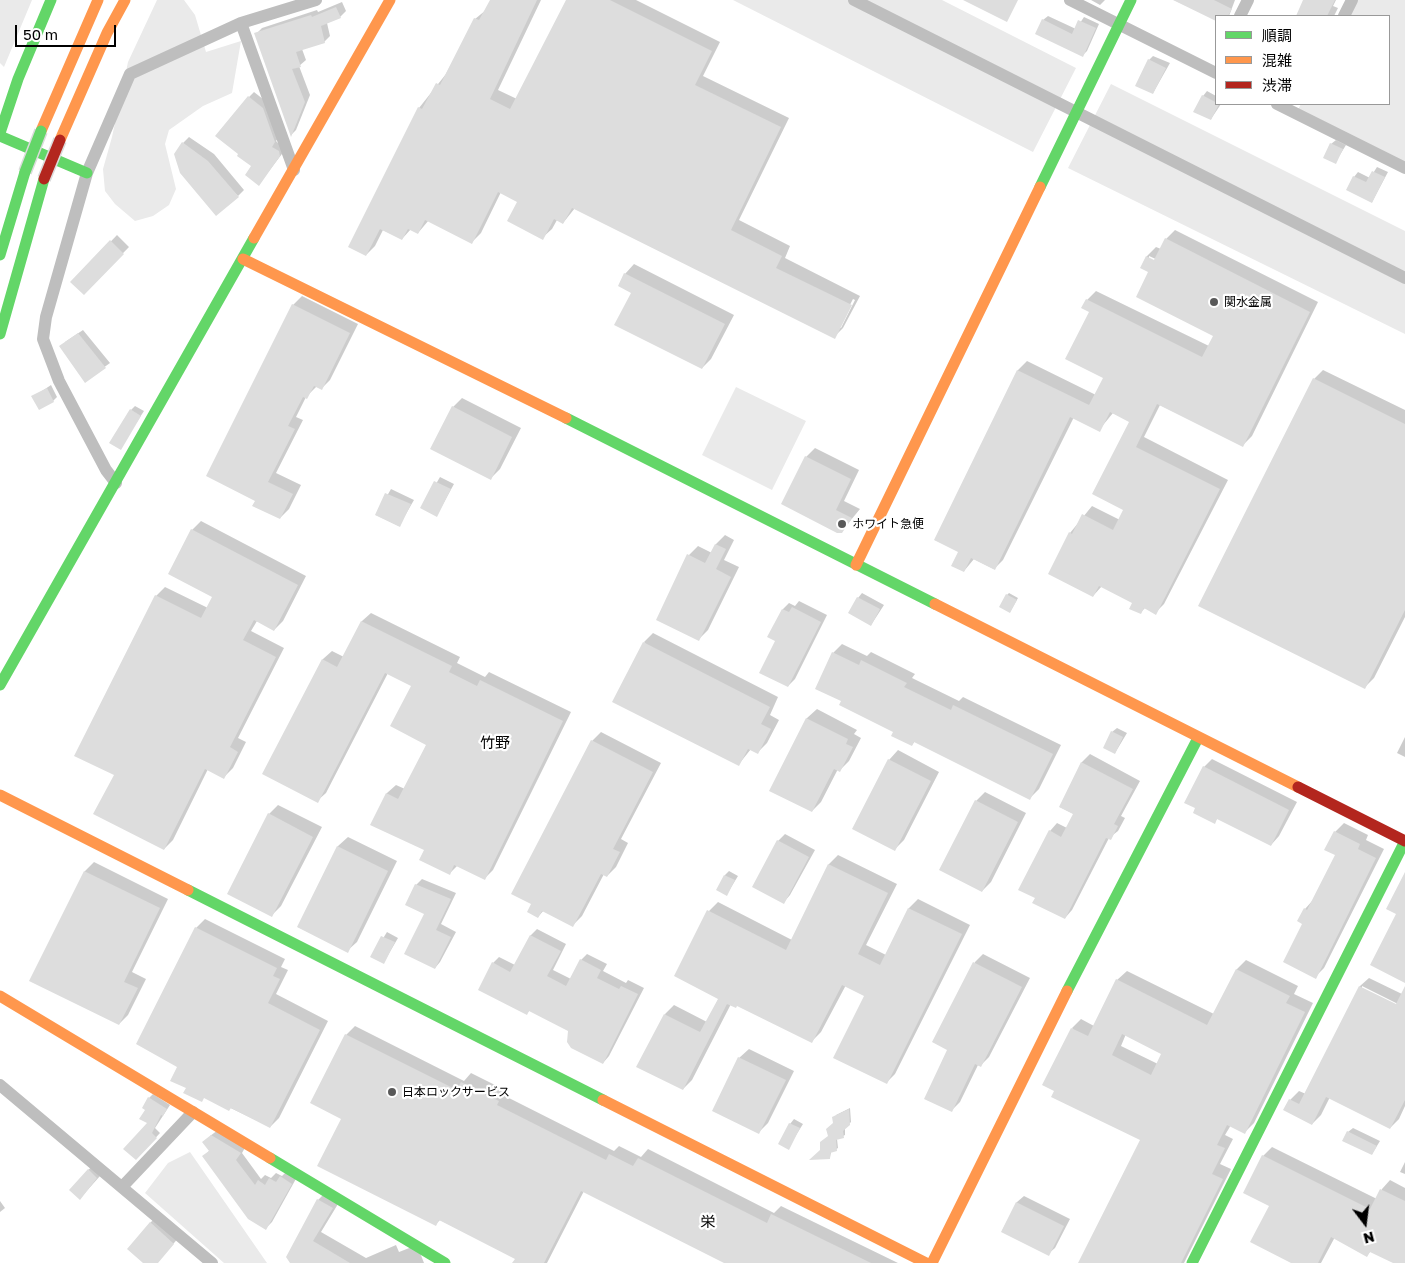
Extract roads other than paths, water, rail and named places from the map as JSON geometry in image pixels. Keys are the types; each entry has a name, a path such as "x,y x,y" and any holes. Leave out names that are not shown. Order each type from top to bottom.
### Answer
{"main road":[{"path":"51,0 18,79 0,134 87,173"},
{"path":"0,255 25,172 98,0"},
{"path":"0,334 44,179 107,33 124,0"},
{"path":"2,678 116,483 390,0"},
{"path":"856,564 1131,0"},
{"path":"243,259 490,380 1405,841 1192,1263"},
{"path":"932,1263 1080,965 1198,738"},
{"path":"0,795 926,1263"},
{"path":"0,996 445,1263"}],"street":[{"path":"116,483 106,470 59,380 43,338 46,317 87,173 130,74 240,23 316,0"},
{"path":"854,0 1076,110 1405,278"},
{"path":"1070,0 1215,69"},
{"path":"1240,15 1248,0"},
{"path":"1344,15 1352,0"},
{"path":"240,23 294,170"},
{"path":"1282,105 1298,108 1405,168"},
{"path":"0,1084 212,1263"},
{"path":"122,1188 193,1112"}],"place":[{"name":"関水金属","path":"1214,302"},
{"name":"ホワイト急便","path":"842,524"},
{"name":"日本ロックサービス","path":"392,1092"}],"district":[{"name":"竹野","path":"495,743"},
{"name":"栄","path":"708,1222"}]}
